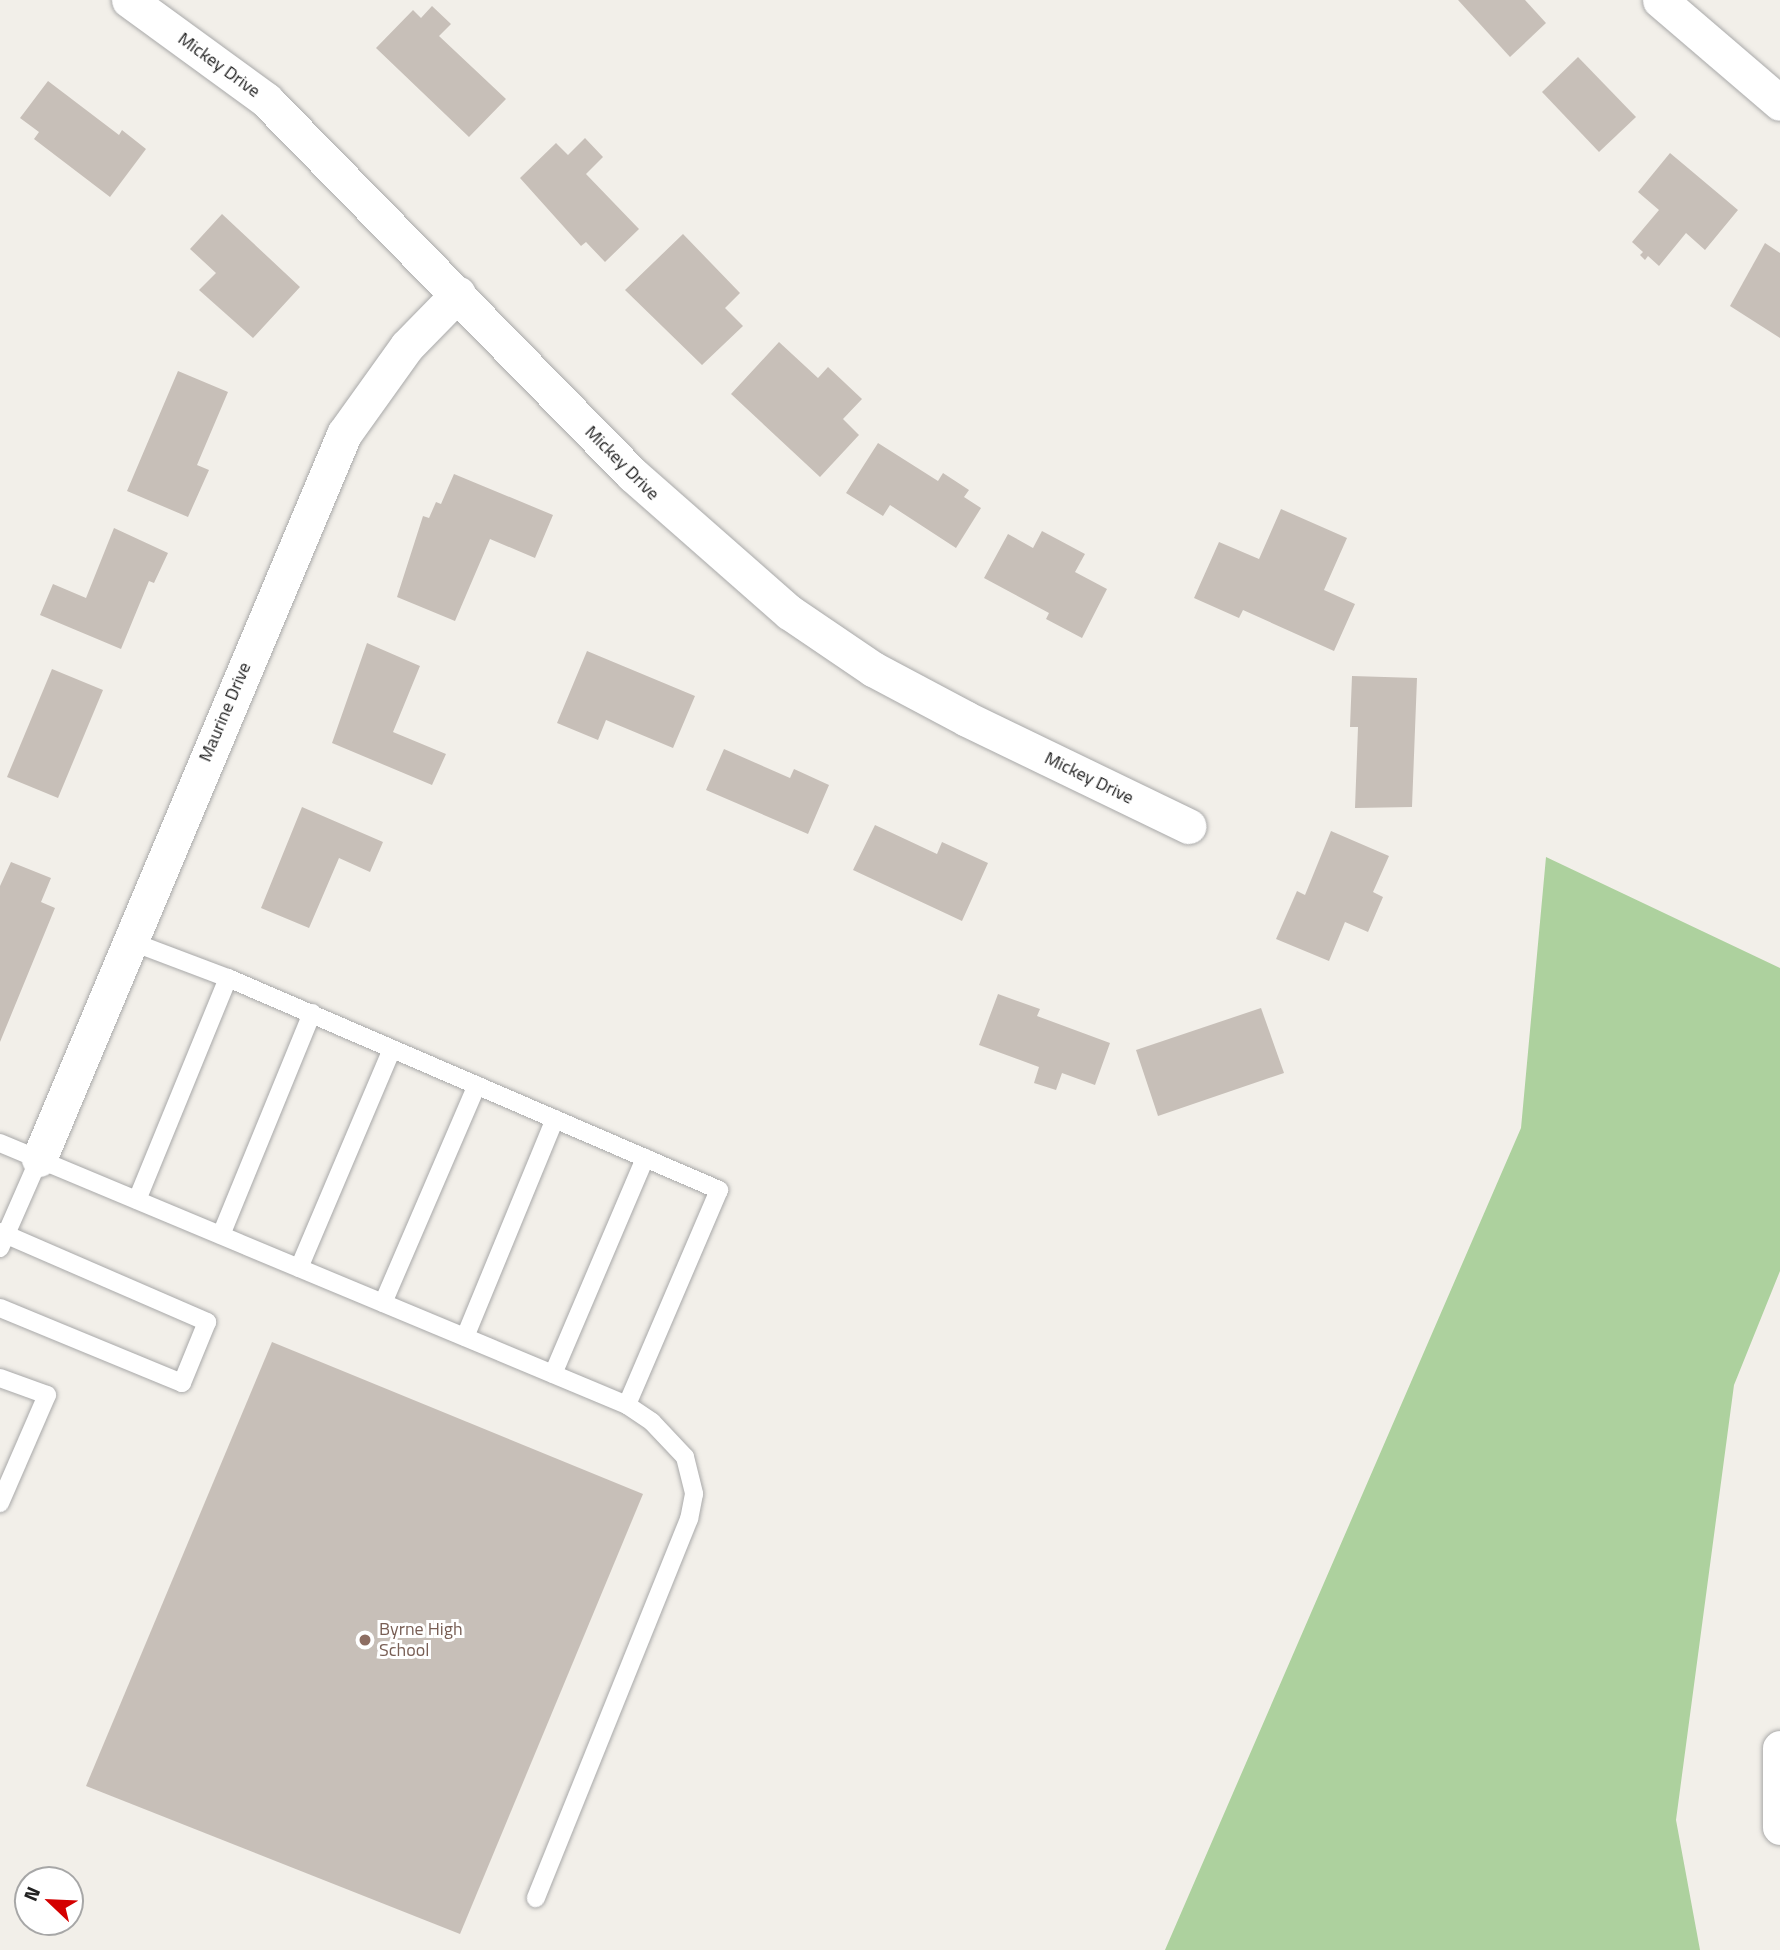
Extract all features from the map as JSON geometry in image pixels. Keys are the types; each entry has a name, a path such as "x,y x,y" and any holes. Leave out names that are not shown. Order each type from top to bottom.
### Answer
{"street":[{"name":"Mickey Drive","path":"129,0 266,100 633,475 799,619 873,669 967,719 1188,826"},
{"path":"1675,6 1780,103"},
{"name":"Maurine Drive","path":"39,1159 344,434 407,346 458,294"},
{"path":"1780,1748 1780,1827"}],"lane":[{"path":"130,941 312,1013 719,1190 627,1405"},
{"path":"137,1200 229,978"},
{"path":"221,1235 312,1013"},
{"path":"299,1268 392,1049"},
{"path":"383,1303 477,1085"},
{"path":"465,1337 555,1119"},
{"path":"0,1143 627,1405 652,1422 685,1457 694,1494 680,1545 536,1898"},
{"path":"553,1374 645,1158"},
{"path":"0,1308 182,1382 206,1322 2,1238 39,1159"},
{"path":"0,1378 47,1395 0,1503"}],"green space":[{"path":"1546,857 1780,968 1780,1271 1734,1385 1676,1820 1700,1950 1165,1950 1521,1128"}],"building":[{"path":"1458,0 1525,0 1546,23 1510,57"},
{"path":"432,6 451,24 439,36 506,99 469,137 376,48 413,10 421,18"},
{"path":"1578,57 1636,117 1599,152 1542,92"},
{"path":"48,81 119,135 122,130 146,149 110,197 34,139 39,132 20,118"},
{"path":"585,138 603,157 586,174 639,229 605,262 586,242 581,246 520,178 556,143 568,155"},
{"path":"1670,153 1738,210 1705,250 1686,233 1659,266 1648,256 1645,260 1640,255 1643,252 1632,242 1659,210 1638,192"},
{"path":"222,214 300,287 253,338 199,290 216,273 190,249"},
{"path":"683,234 740,293 725,308 743,326 702,365 625,290"},
{"path":"1765,243 1780,253 1780,338 1730,306"},
{"path":"779,342 818,378 828,367 862,399 843,419 859,435 820,477 731,394"},
{"path":"178,371 228,392 197,465 209,470 188,517 127,491"},
{"path":"878,443 938,481 943,473 969,490 964,497 981,508 956,548 890,505 883,516 846,493"},
{"path":"454,474 553,515 535,558 490,539 455,621 397,597 423,516 429,518 436,502 441,504"},
{"path":"1281,509 1347,538 1324,590 1355,604 1334,651 1243,610 1239,618 1194,598 1219,542 1259,559"},
{"path":"114,528 168,553 154,583 149,581 121,649 40,615 53,584 86,598"},
{"path":"1042,531 1085,554 1075,572 1107,589 1082,638 1046,619 1049,613 984,578 1008,534 1033,548"},
{"path":"367,643 420,666 393,732 446,754 432,785 332,743"},
{"path":"587,651 695,696 673,748 606,720 598,740 557,723"},
{"path":"52,669 103,690 58,798 7,777"},
{"path":"1352,676 1417,678 1412,807 1355,808 1358,727 1350,727"},
{"path":"724,749 790,778 794,769 829,785 808,834 706,790"},
{"path":"302,807 383,842 370,872 339,858 309,928 261,908"},
{"path":"875,825 937,854 942,842 988,863 962,921 853,870"},
{"path":"1331,831 1389,856 1373,892 1383,897 1368,932 1345,922 1329,961 1276,939 1297,891 1305,895"},
{"path":"11,862 51,878 41,902 55,908 0,1042 0,886"},
{"path":"998,994 1040,1009 1037,1016 1110,1043 1095,1085 1062,1073 1056,1090 1034,1083 1039,1067 979,1045"},
{"path":"1261,1008 1284,1073 1158,1116 1136,1050"},
{"name":"Byrne High School","path":"272,1342 643,1494 460,1934 86,1786"}],"place":[{"name":"Byrne High School","path":"365,1640"}]}
